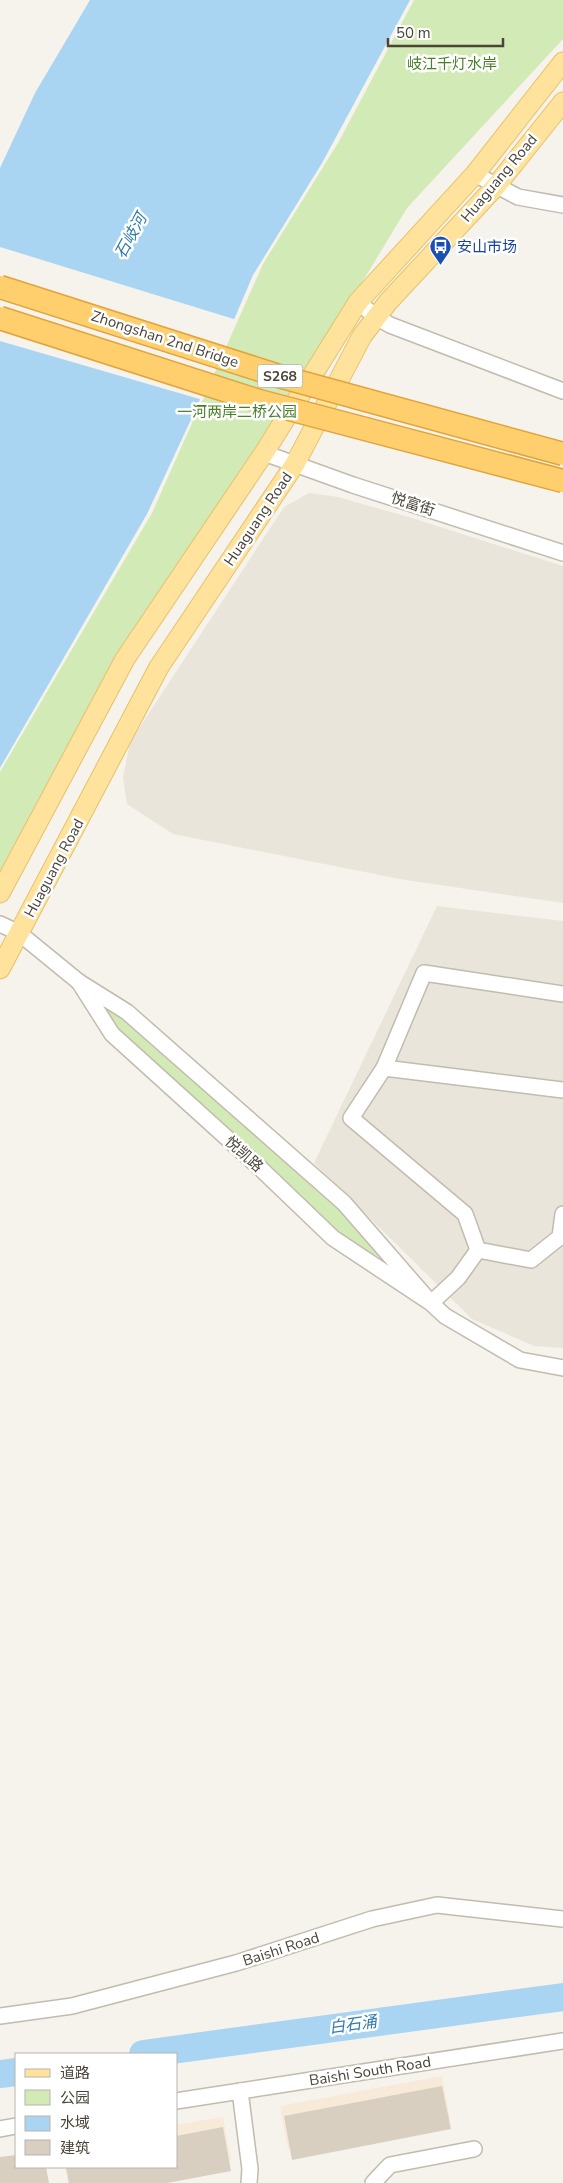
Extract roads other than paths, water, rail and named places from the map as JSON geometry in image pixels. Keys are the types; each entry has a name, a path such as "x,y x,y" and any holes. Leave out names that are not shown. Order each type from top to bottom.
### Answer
{"highway":[{"name":"Zhongshan 2nd Bridge","path":"0,287 282,377 563,454"},
{"name":"Zhongshan 2nd Bridge","path":"0,318 259,401 563,481"}],"main road":[{"name":"Huaguang Road","path":"0,893 125,659 264,453 358,302 475,174 563,62"},
{"name":"Huaguang Road","path":"0,969 159,667 295,464 362,336 388,302 496,186 563,102"}],"street":[{"path":"475,174 518,197 563,205"},
{"path":"358,302 376,317 390,325 563,391"},
{"name":"悦富街","path":"264,453 353,485 563,552"},
{"name":"悦凯路","path":"0,924 20,933 78,982 127,1012 344,1203 431,1303 445,1316 520,1360 563,1368"},
{"path":"478,1250 465,1214 351,1118 384,1068 424,973 563,994"},
{"name":"悦凯路","path":"78,982 112,1034 334,1238 431,1303"},
{"path":"384,1068 563,1090"},
{"path":"478,1250 531,1260 560,1237 563,1214"},
{"path":"431,1303 458,1278 478,1250"},
{"name":"Baishi Road","path":"0,2016 72,2006 236,1964 372,1919 437,1905 563,1920"},
{"name":"Baishi South Road","path":"178,2101 563,2041"},
{"path":"240,2091 250,2169 250,2183"},
{"path":"0,2129 15,2126"},
{"path":"373,2183 390,2165 474,2149"}],"water":[{"name":"石岐河","path":"90,0 410,0 322,163 253,275 195,411 147,514 0,768 0,168 35,93"}],"waterway":[{"name":"白石涌","path":"150,2053 563,1997"},
{"name":"白石涌","path":"0,2074 15,2072"}],"place":[{"name":"安山市场","path":"441,266"}],"park label":[{"name":"岐江千灯水岸","path":"452,64"},
{"name":"一河两岸二桥公园","path":"237,412"}]}
